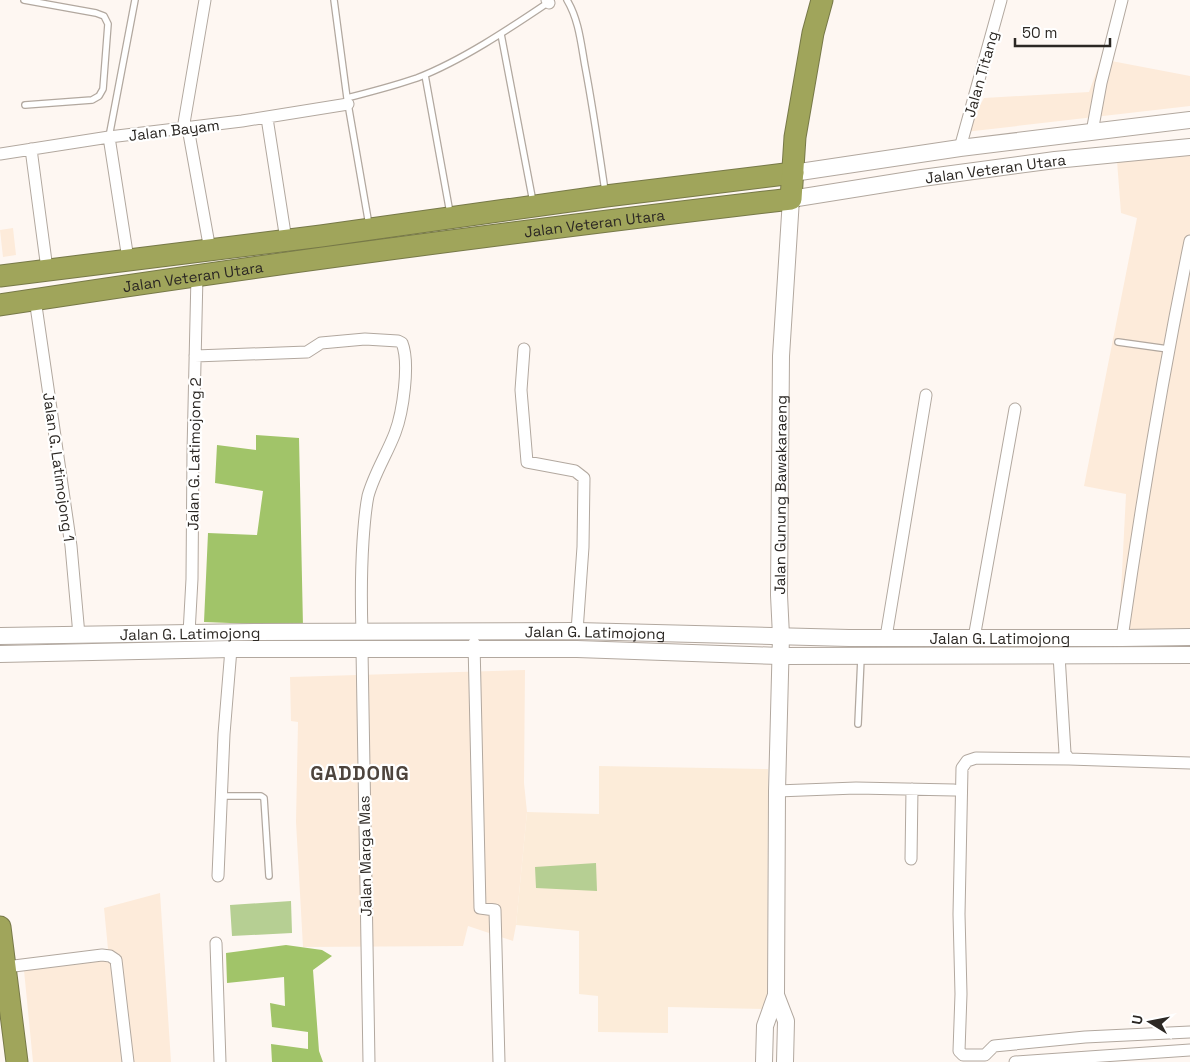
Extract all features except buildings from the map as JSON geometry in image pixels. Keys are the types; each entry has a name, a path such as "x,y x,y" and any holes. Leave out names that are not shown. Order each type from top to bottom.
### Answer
{"highway":[{"name":"Jalan Gunung Bawakaraeng","path":"791,199 795,137 813,32 822,0"},
{"name":"Jalan Veteran Utara","path":"0,276 369,230 606,196 793,173"},
{"name":"Jalan Veteran Utara","path":"0,305 197,275 558,226 791,199"},
{"path":"544,205 558,226"},
{"path":"321,236 322,259"},
{"path":"0,927 17,1062"}],"main road":[{"name":"Jalan Veteran Utara","path":"793,173 960,148 1190,120"},
{"name":"Jalan Veteran Utara","path":"791,199 922,178 1056,160 1190,147"},
{"name":"Jalan Gunung Bawakaraeng","path":"764,1062 765,1026 776,994 777,791 781,636 779,575 781,356 791,199"},
{"name":"Jalan G. Latimojong","path":"0,636 577,631 974,638 1190,637"},
{"path":"362,633 362,650"},
{"name":"Jalan G. Latimojong","path":"0,654 231,649 577,649 780,656 1190,655"},
{"name":"Jalan Gunung Bawakaraeng","path":"776,994 786,1021 785,1062"}],"street":[{"path":"205,0 185,129 210,250"},
{"name":"Jalan Titang","path":"960,148 1001,0"},
{"path":"1092,132 1122,0"},
{"name":"Jalan Bayam","path":"0,154 267,118 348,101"},
{"path":"267,118 286,240"},
{"path":"109,138 128,259"},
{"path":"30,149 47,269"},
{"path":"1122,638 1140,514 1168,349 1190,240"},
{"name":"Jalan G. Latimojong 2","path":"189,633 192,579 197,275"},
{"name":"Jalan G. Latimojong 1","path":"35,299 71,546 79,635"},
{"path":"195,356 307,352 321,342 365,339 398,341 402,343 406,351 406,370 400,413 396,430 372,485 366,510 360,585 362,633"},
{"path":"524,349 522,390 527,462 575,471 584,478 583,547 577,631"},
{"path":"886,637 926,395"},
{"path":"974,638 1016,409"},
{"path":"474,632 480,908 495,910 499,1062"},
{"path":"218,876 221,796 231,649"},
{"name":"Jalan Marga Mas","path":"362,650 368,1062"},
{"path":"1059,655 1065,752 1069,759"},
{"path":"1190,763 976,758 967,761 962,768 959,1051 963,1054 989,1059 994,1046 1085,1037 1190,1032"},
{"path":"777,791 856,788 954,790"},
{"path":"911,859 912,789"},
{"path":"216,943 220,1062"},
{"path":"3,955 102,955 110,956 116,960 128,1062"},
{"path":"1015,1062 1190,1050"}],"lane":[{"path":"24,0 96,13 104,16 108,24 103,89 99,96 92,100 25,105"},
{"path":"109,138 135,0"},
{"path":"334,0 369,230"},
{"path":"567,0 577,23 580,37 594,113 606,196"},
{"name":"Jalan Bayam","path":"348,101 425,75 501,34 549,1"},
{"path":"501,34 544,205"},
{"path":"425,75 451,219"},
{"path":"1118,342 1168,349"},
{"path":"858,724 861,656"},
{"path":"221,796 261,796 264,798 269,876"}],"shaded area":[{"path":"1101,59 1190,76 1190,106 965,132 984,98 1089,92"},
{"path":"1190,154 1190,631 1119,631 1126,494 1084,486 1137,218 1121,213 1117,161"},
{"path":"13,228 16,255 3,257 0,230"},
{"path":"525,670 524,783 527,812 513,941 468,926 463,946 303,947 296,822 298,722 291,721 290,677"},
{"path":"599,766 768,769 767,1009 668,1007 668,1033 598,1032 598,996 579,994 579,931 516,925 527,812 599,814"},
{"path":"160,893 171,1062 33,1062 23,960 108,949 104,908"}],"green space":[{"path":"256,435 299,438 303,626 204,622 208,533 257,535 263,491 215,483 217,445 256,450"},
{"path":"596,863 597,891 536,888 535,867"},
{"path":"291,901 292,933 232,936 230,905"},
{"path":"286,945 322,950 332,956 313,970 319,1051 323,1062 272,1062 271,1044 308,1049 308,1032 272,1027 270,1003 285,1006 284,977 227,983 226,953"}],"district":[{"name":"GADDONG","path":"360,773"}]}
